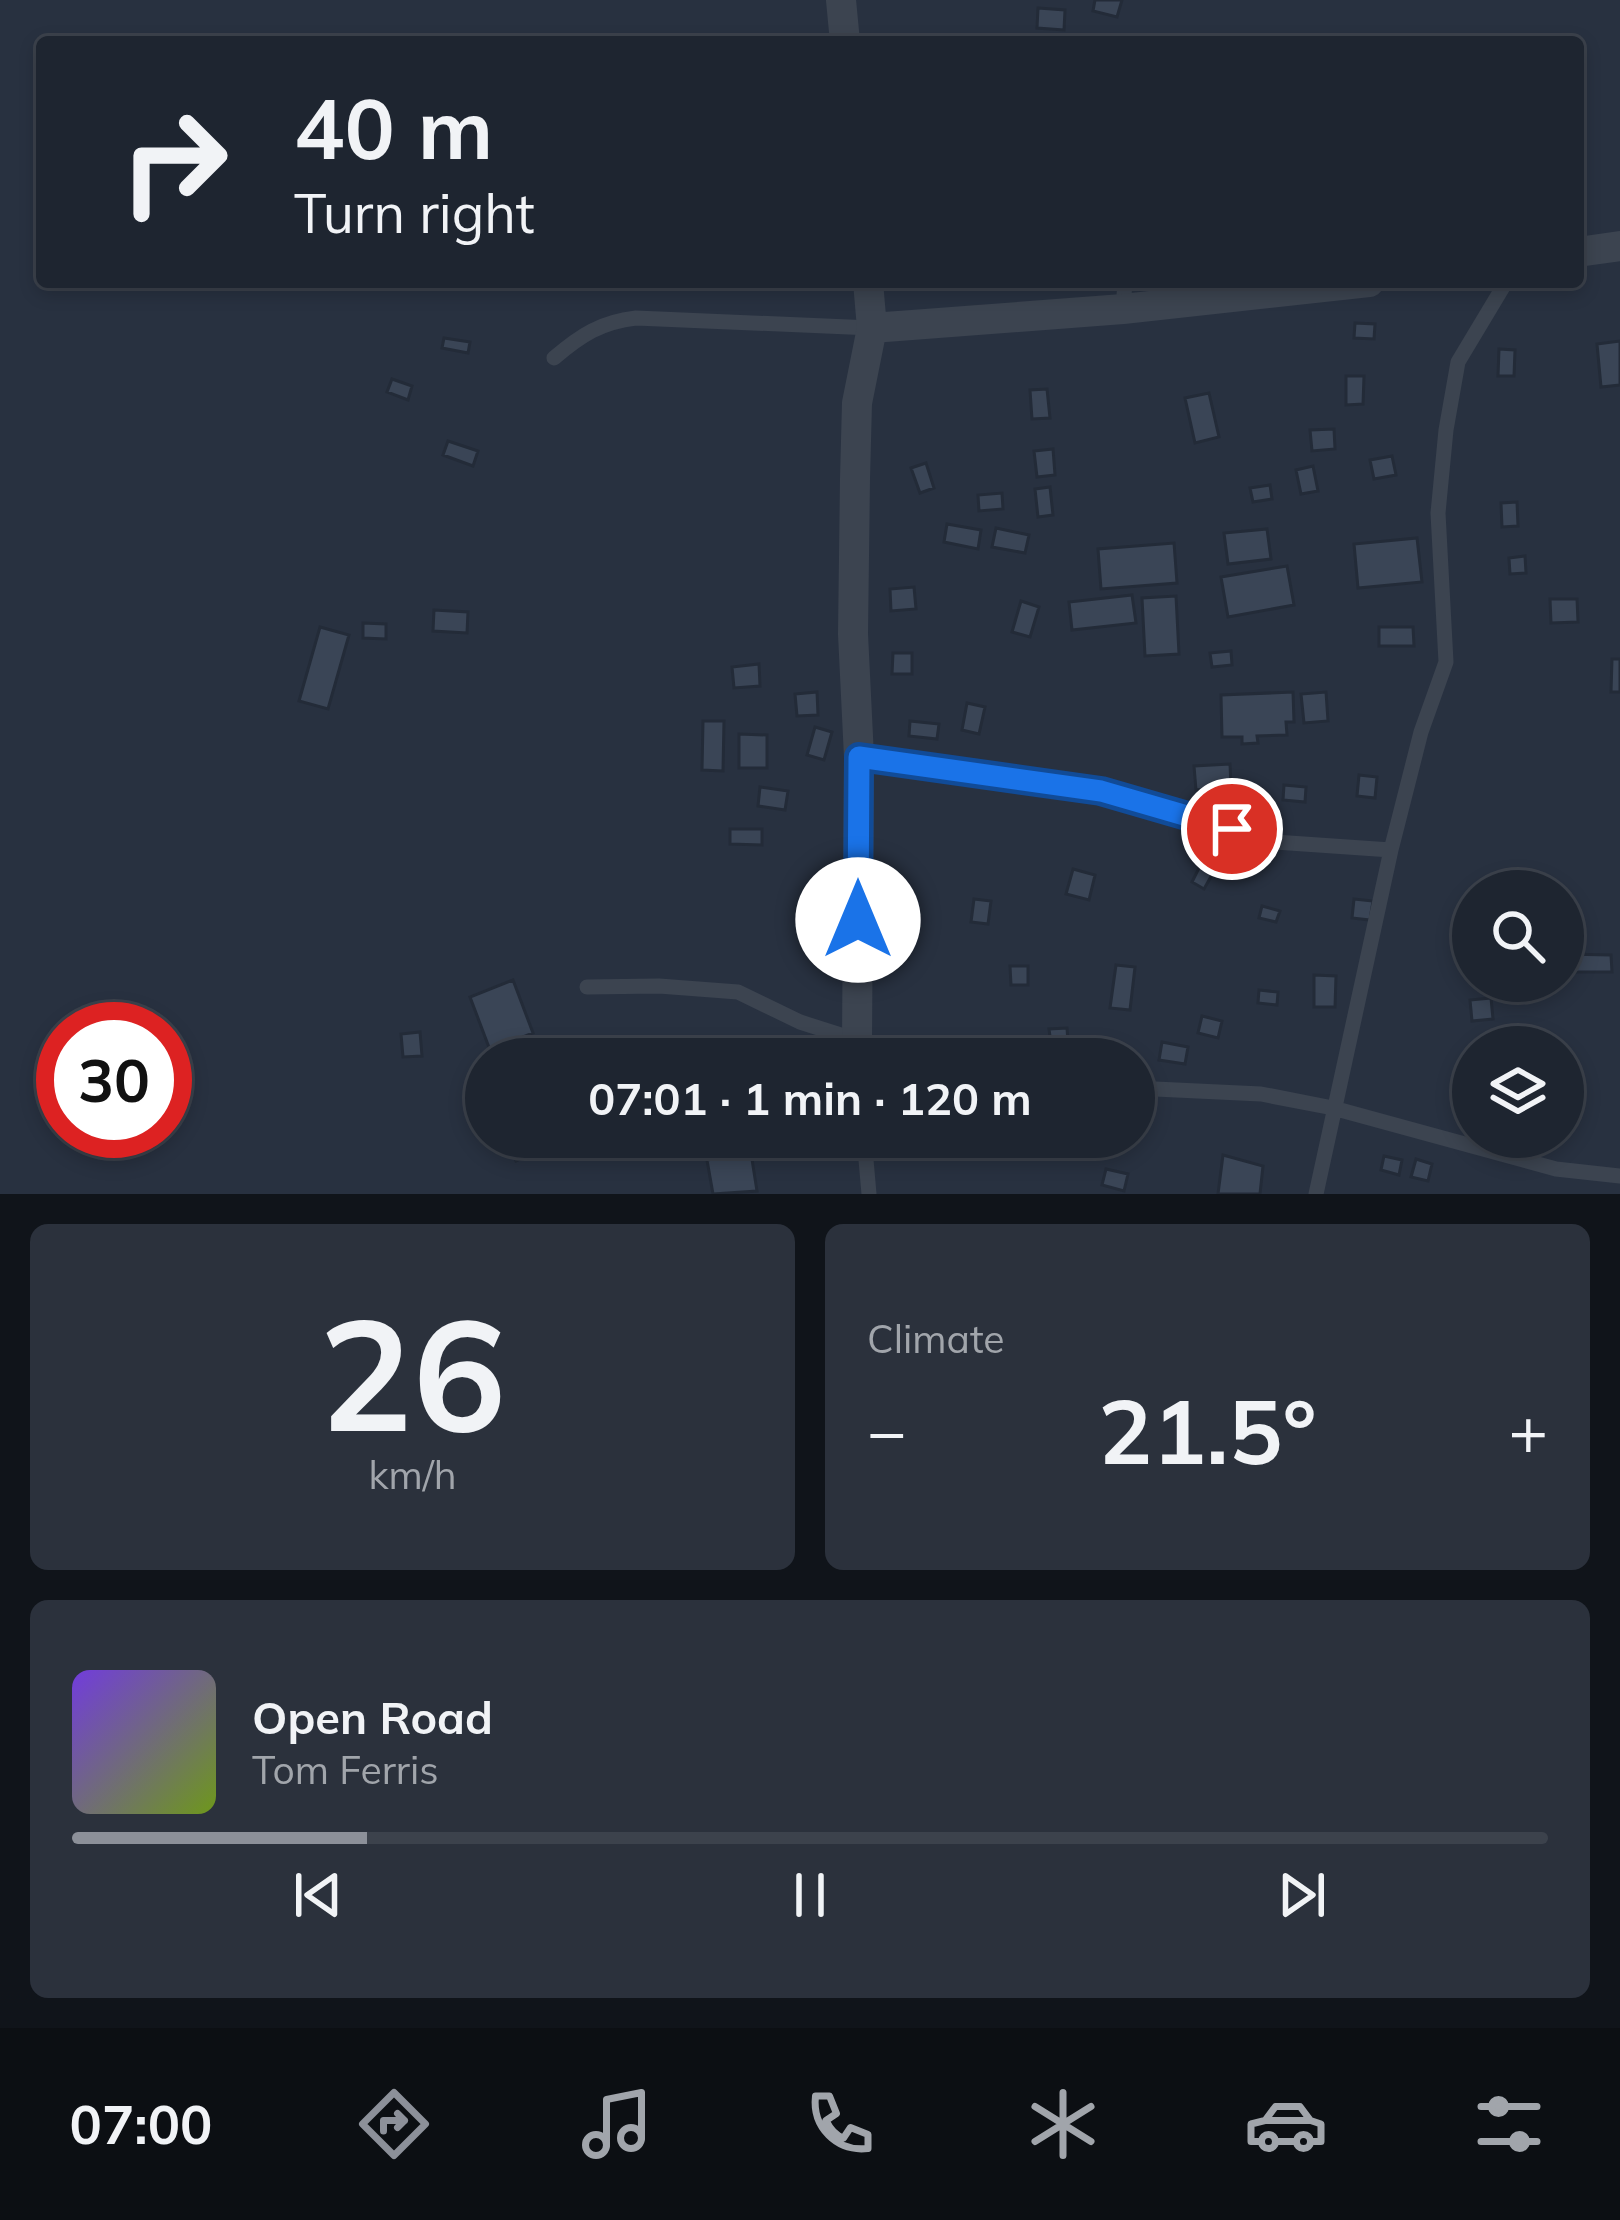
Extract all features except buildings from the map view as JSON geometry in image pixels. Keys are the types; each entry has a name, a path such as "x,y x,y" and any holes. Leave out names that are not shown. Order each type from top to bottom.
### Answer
{"street":[{"path":"842,0 845,36"},
{"path":"1584,251 1620,246"},
{"path":"858,1038 859,757 853,634 857,403 872,328 869,288"},
{"path":"872,328 1124,296 1264,288"}],"lane":[{"path":"1316,1194 1391,850 1421,732 1446,662 1438,514 1458,362 1502,288"},
{"path":"554,358 584,332 609,321 636,318 872,328"},
{"path":"859,757 1101,791 1275,842 1391,850"},
{"path":"587,987 738,992 833,1038"},
{"path":"1155,1089 1261,1094 1333,1108 1556,1169 1620,1176"},
{"path":"866,1158 869,1194"}],"route":[{"path":"858,920 859,757 1101,791 1232,829"}]}
